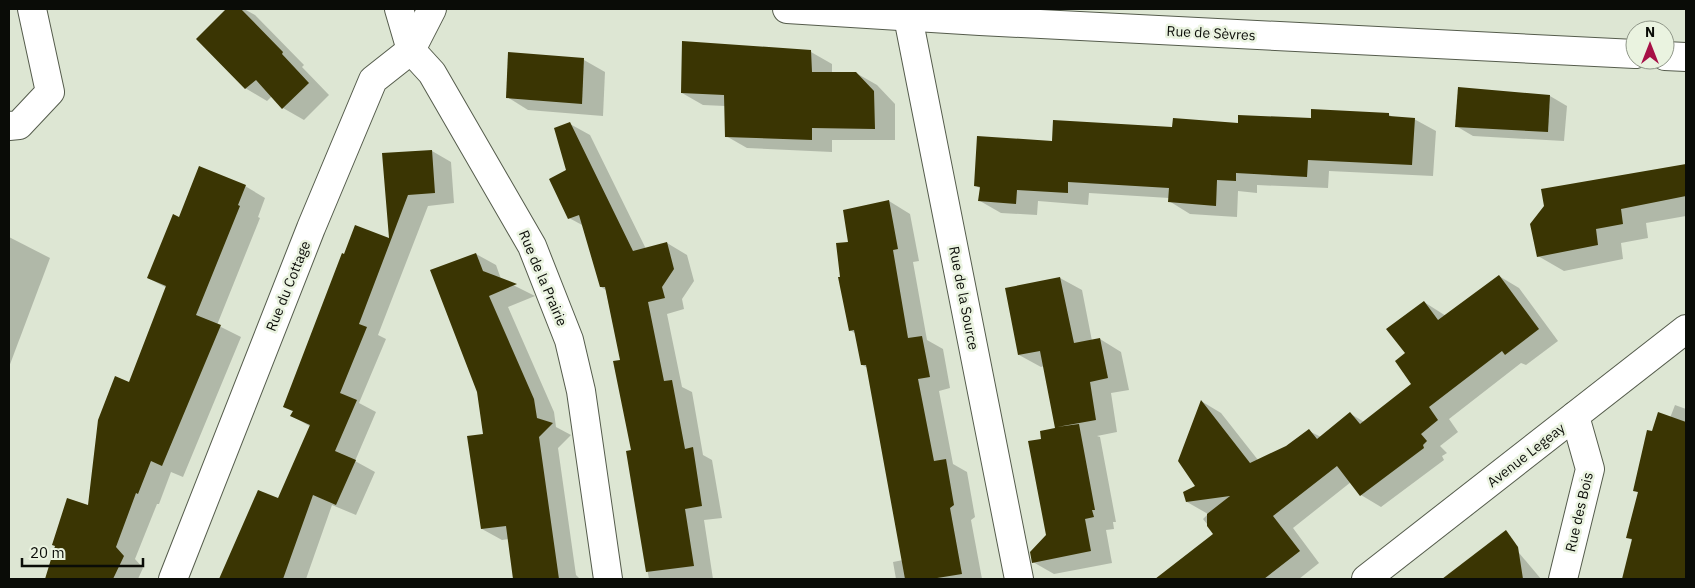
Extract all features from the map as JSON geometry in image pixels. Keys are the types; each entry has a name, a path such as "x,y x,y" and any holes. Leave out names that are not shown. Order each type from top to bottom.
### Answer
{"street":[{"path":"9,126 19,125 50,92 32,9"},
{"path":"399,9 412,50"},
{"path":"412,50 432,9"},
{"name":"Rue de Sèvres","path":"787,9 908,17 1625,53"},
{"name":"Rue de la Source","path":"908,17 1019,579"},
{"name":"Rue du Cottage","path":"173,579 311,228 373,80 412,50"},
{"name":"Rue de la Prairie","path":"412,50 432,73 532,246 569,340 581,391 608,579"},
{"name":"Avenue Legeay","path":"1366,579 1686,329"},
{"name":"Rue des Bois","path":"1563,579 1590,469 1575,416"}],"building":[{"path":"226,9 241,9 283,52 282,54 309,83 282,109 256,80 245,89 196,39"},
{"path":"682,41 811,50 812,72 856,72 874,91 875,129 812,128 812,140 725,137 724,95 681,93"},
{"path":"508,52 584,58 582,104 506,98"},
{"path":"1458,87 1550,95 1548,132 1455,127"},
{"path":"1311,109 1389,113 1389,116 1415,118 1412,165 1308,160 1307,177 1236,173 1236,181 1217,180 1216,206 1168,202 1169,188 1068,182 1068,193 1017,190 1016,204 978,201 980,187 974,186 977,136 1052,141 1053,120 1172,127 1173,118 1238,123 1238,115 1311,118"},
{"path":"570,122 633,251 667,242 674,269 662,287 665,298 648,302 664,381 672,380 685,449 693,447 702,506 685,509 694,566 646,572 626,451 631,450 613,361 620,360 605,287 600,287 579,215 568,219 549,179 566,170 554,128"},
{"path":"432,150 435,193 408,195 359,324 367,327 340,393 357,400 335,451 356,460 336,505 313,495 283,579 219,579 258,490 278,498 310,425 290,416 293,411 283,407 342,253 344,254 355,225 389,238 382,153"},
{"path":"1686,164 1686,196 1621,209 1623,224 1596,229 1598,245 1537,257 1530,224 1544,206 1541,189"},
{"path":"199,166 246,185 238,205 240,206 196,315 221,325 162,466 151,461 138,494 136,493 116,547 124,556 113,579 45,579 55,546 52,545 67,498 88,505 98,420 115,376 129,382 166,286 147,278 173,214 179,217"},
{"path":"889,200 898,249 893,250 908,338 922,336 930,377 918,379 934,461 946,459 954,505 950,508 962,574 931,579 905,579 866,365 861,365 854,330 849,331 838,277 840,277 836,243 848,242 843,210"},
{"path":"476,253 483,271 517,284 489,296 534,399 537,418 553,423 539,437 559,579 513,579 506,526 481,529 467,436 483,434 477,392 430,270"},
{"path":"1499,275 1539,329 1505,355 1502,351 1429,407 1438,420 1421,434 1427,441 1423,445 1424,448 1360,496 1337,466 1273,516 1300,551 1264,579 1155,579 1213,534 1207,526 1207,514 1230,496 1186,502 1183,492 1195,486 1178,461 1201,400 1250,463 1286,446 1309,429 1317,439 1350,412 1360,424 1411,384 1395,361 1405,353 1386,329 1424,301 1438,320"},
{"path":"1060,277 1074,343 1100,338 1108,378 1090,382 1096,420 1057,427 1079,424 1095,510 1092,510 1094,517 1085,519 1091,551 1032,563 1030,552 1046,535 1028,441 1041,439 1040,431 1055,428 1040,351 1018,355 1005,288"},
{"path":"1658,412 1686,422 1686,579 1622,579 1632,539 1626,538 1638,492 1633,491 1647,430 1652,431"},
{"path":"1506,530 1518,547 1523,579 1442,579"}]}
